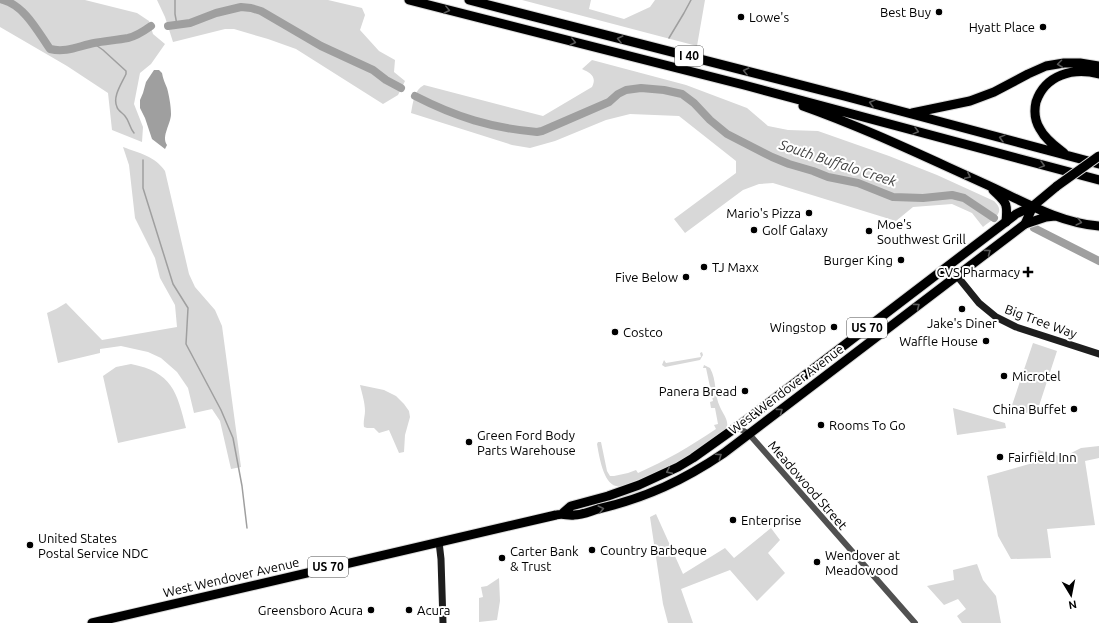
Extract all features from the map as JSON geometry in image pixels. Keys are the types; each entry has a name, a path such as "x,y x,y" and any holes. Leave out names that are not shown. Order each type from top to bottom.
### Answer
{"highway":[{"name":"I 40","path":"409,0 744,85 1099,180"},
{"name":"I 40","path":"469,0 909,113 1099,164"},
{"path":"909,113 970,101 994,92 1046,66 1064,63 1080,63 1099,66"},
{"path":"1066,155 1045,137 1039,128 1035,113 1035,106 1038,96 1046,84 1067,73 1080,71 1099,74"},
{"path":"744,85 837,118 1033,206 1092,226 1099,226"},
{"name":"West Wendover Avenue","path":"92,623 563,513 571,506 618,493 678,467 737,427 1016,214 1033,206 1057,186 1099,156"},
{"path":"989,186 1006,204 1006,222"},
{"name":"West Wendover Avenue","path":"563,513 574,516 643,496 672,484 700,469 749,434 1026,224 1033,206"},
{"path":"1026,224 1056,215"},
{"path":"886,329 886,324 906,305 914,292"}],"main road":[{"name":"Big Tree Way","path":"949,266 979,303 986,310 1001,320 1016,327 1099,354"},
{"path":"439,542 443,623"}],"street":[{"name":"Meadowood Street","path":"745,421 749,434"},
{"name":"Meadowood Street","path":"737,427 749,434 915,623"}],"shaded area":[{"path":"0,0 85,0 137,13 149,21 153,34 165,44 151,64 140,73 134,104 143,127 142,142 112,130 108,93 67,66 0,27"},
{"path":"157,0 328,0 362,8 365,15 360,30 379,51 395,60 394,72 405,81 398,95 383,104 296,49 268,39 234,29 225,29 173,42 165,17"},
{"path":"522,0 591,0 589,9 624,19 650,7 655,0 705,0 697,46"},
{"path":"592,60 686,85 747,108 768,126 788,130 818,131 889,156 937,175 994,201 998,205 999,212 997,216 983,227 972,213 952,204 913,207 896,221 773,183 759,184 743,190 685,233 674,219 736,173 736,161 679,116 630,114 606,120 555,141 530,148 512,145 411,113 416,93 424,85 543,116 592,87 594,81 592,76 582,69"},
{"path":"154,70 159,70 162,73 168,91 170,104 171,118 165,138 167,145 165,149 152,139 140,108 140,100 146,82"},
{"path":"123,147 152,158 165,171 189,274 195,287 215,310 222,326 241,467 231,469 220,421 212,409 194,413 188,388 177,372 161,358 148,352 121,346 100,349 100,353 58,363 47,313 66,303 102,340 177,327 175,305 160,278 155,258 135,218 129,165"},
{"path":"1033,343 1057,351 1037,412 1009,414"},
{"path":"702,352 703,355 700,360 665,367 662,365 664,360 666,363 701,357 700,353"},
{"path":"131,364 156,372 164,378 175,394 186,428 118,443 103,376 116,367"},
{"path":"704,365 710,368 714,377 718,402 727,421 726,431 674,465 623,486 612,484 608,480 602,468 597,444 598,442 601,442 607,471 610,476 614,476 636,470 638,473 678,453 716,429 714,425 718,424 715,408 711,408 710,402 713,401 706,368 703,368"},
{"path":"360,385 384,390 396,396 409,411 410,417 405,435 404,452 399,453 389,430 379,433 374,428 364,427 365,408"},
{"path":"953,408 1005,423 1006,428 957,435"},
{"path":"1099,446 1099,458 1085,461 1095,525 1047,529 1051,558 1011,559 998,536 987,476 1040,461 1038,450 1063,457 1081,448"},
{"path":"656,514 683,574 725,548 734,558 771,528 780,540 768,553 785,573 757,601 730,570 681,589 693,623 668,623 663,604 650,517"},
{"path":"977,564 983,580 996,596 1001,623 962,623 957,616 966,609 958,599 944,605 927,586 954,580 953,570"},
{"path":"499,578 500,601 497,620 479,622 479,598 483,597 481,587 487,586"}],"waterway":[{"name":"South Buffalo Creek","path":"3,0 18,8 30,20 50,49 67,50 94,43 128,38 137,35 151,26"},
{"path":"175,0 177,25"},
{"path":"669,38 691,0"},
{"name":"South Buffalo Creek","path":"168,26 190,23 216,13 241,7 251,8 261,11 321,46 373,70 386,80 401,88"},
{"path":"93,43 126,71 117,95 116,103 118,110 127,118 134,133"},
{"name":"South Buffalo Creek","path":"415,96 459,116 504,128 537,132 609,102 618,94 626,90 641,88 664,90 682,94 694,103 710,120 727,134 789,164 828,177 858,183 893,197 923,198 952,195 964,198 994,218"},
{"path":"143,160 143,188 173,284 188,308 186,344 221,410 233,438 242,486 247,528"},
{"name":"South Buffalo Creek","path":"1034,228 1099,261"}],"place":[{"name":"Best Buy","path":"939,12"},
{"name":"Lowe's","path":"741,17"},
{"name":"Hyatt Place","path":"1043,27"},
{"name":"Mario's Pizza","path":"809,213"},
{"name":"Golf Galaxy","path":"754,230"},
{"name":"Moe's Southwest Grill","path":"869,231"},
{"name":"Burger King","path":"901,260"},
{"name":"TJ Maxx","path":"704,267"},
{"name":"CVS Pharmacy","path":"1028,272"},
{"name":"Five Below","path":"686,277"},
{"name":"Jake's Diner","path":"962,309"},
{"name":"Wingstop","path":"834,327"},
{"name":"Costco","path":"615,332"},
{"name":"Waffle House","path":"986,341"},
{"name":"Microtel","path":"1004,376"},
{"name":"Panera Bread","path":"745,391"},
{"name":"China Buffet","path":"1074,409"},
{"name":"Rooms To Go","path":"821,425"},
{"name":"Green Ford Body Parts Warehouse","path":"469,442"},
{"name":"Fairfield Inn","path":"1000,457"},
{"name":"Enterprise","path":"733,520"},
{"name":"United States Postal Service NDC","path":"30,545"},
{"name":"Country Barbeque","path":"592,550"},
{"name":"Carter Bank & Trust","path":"502,558"},
{"name":"Wendover at Meadowood","path":"817,562"},
{"name":"Greensboro Acura","path":"371,610"},
{"name":"Acura","path":"409,610"}]}
